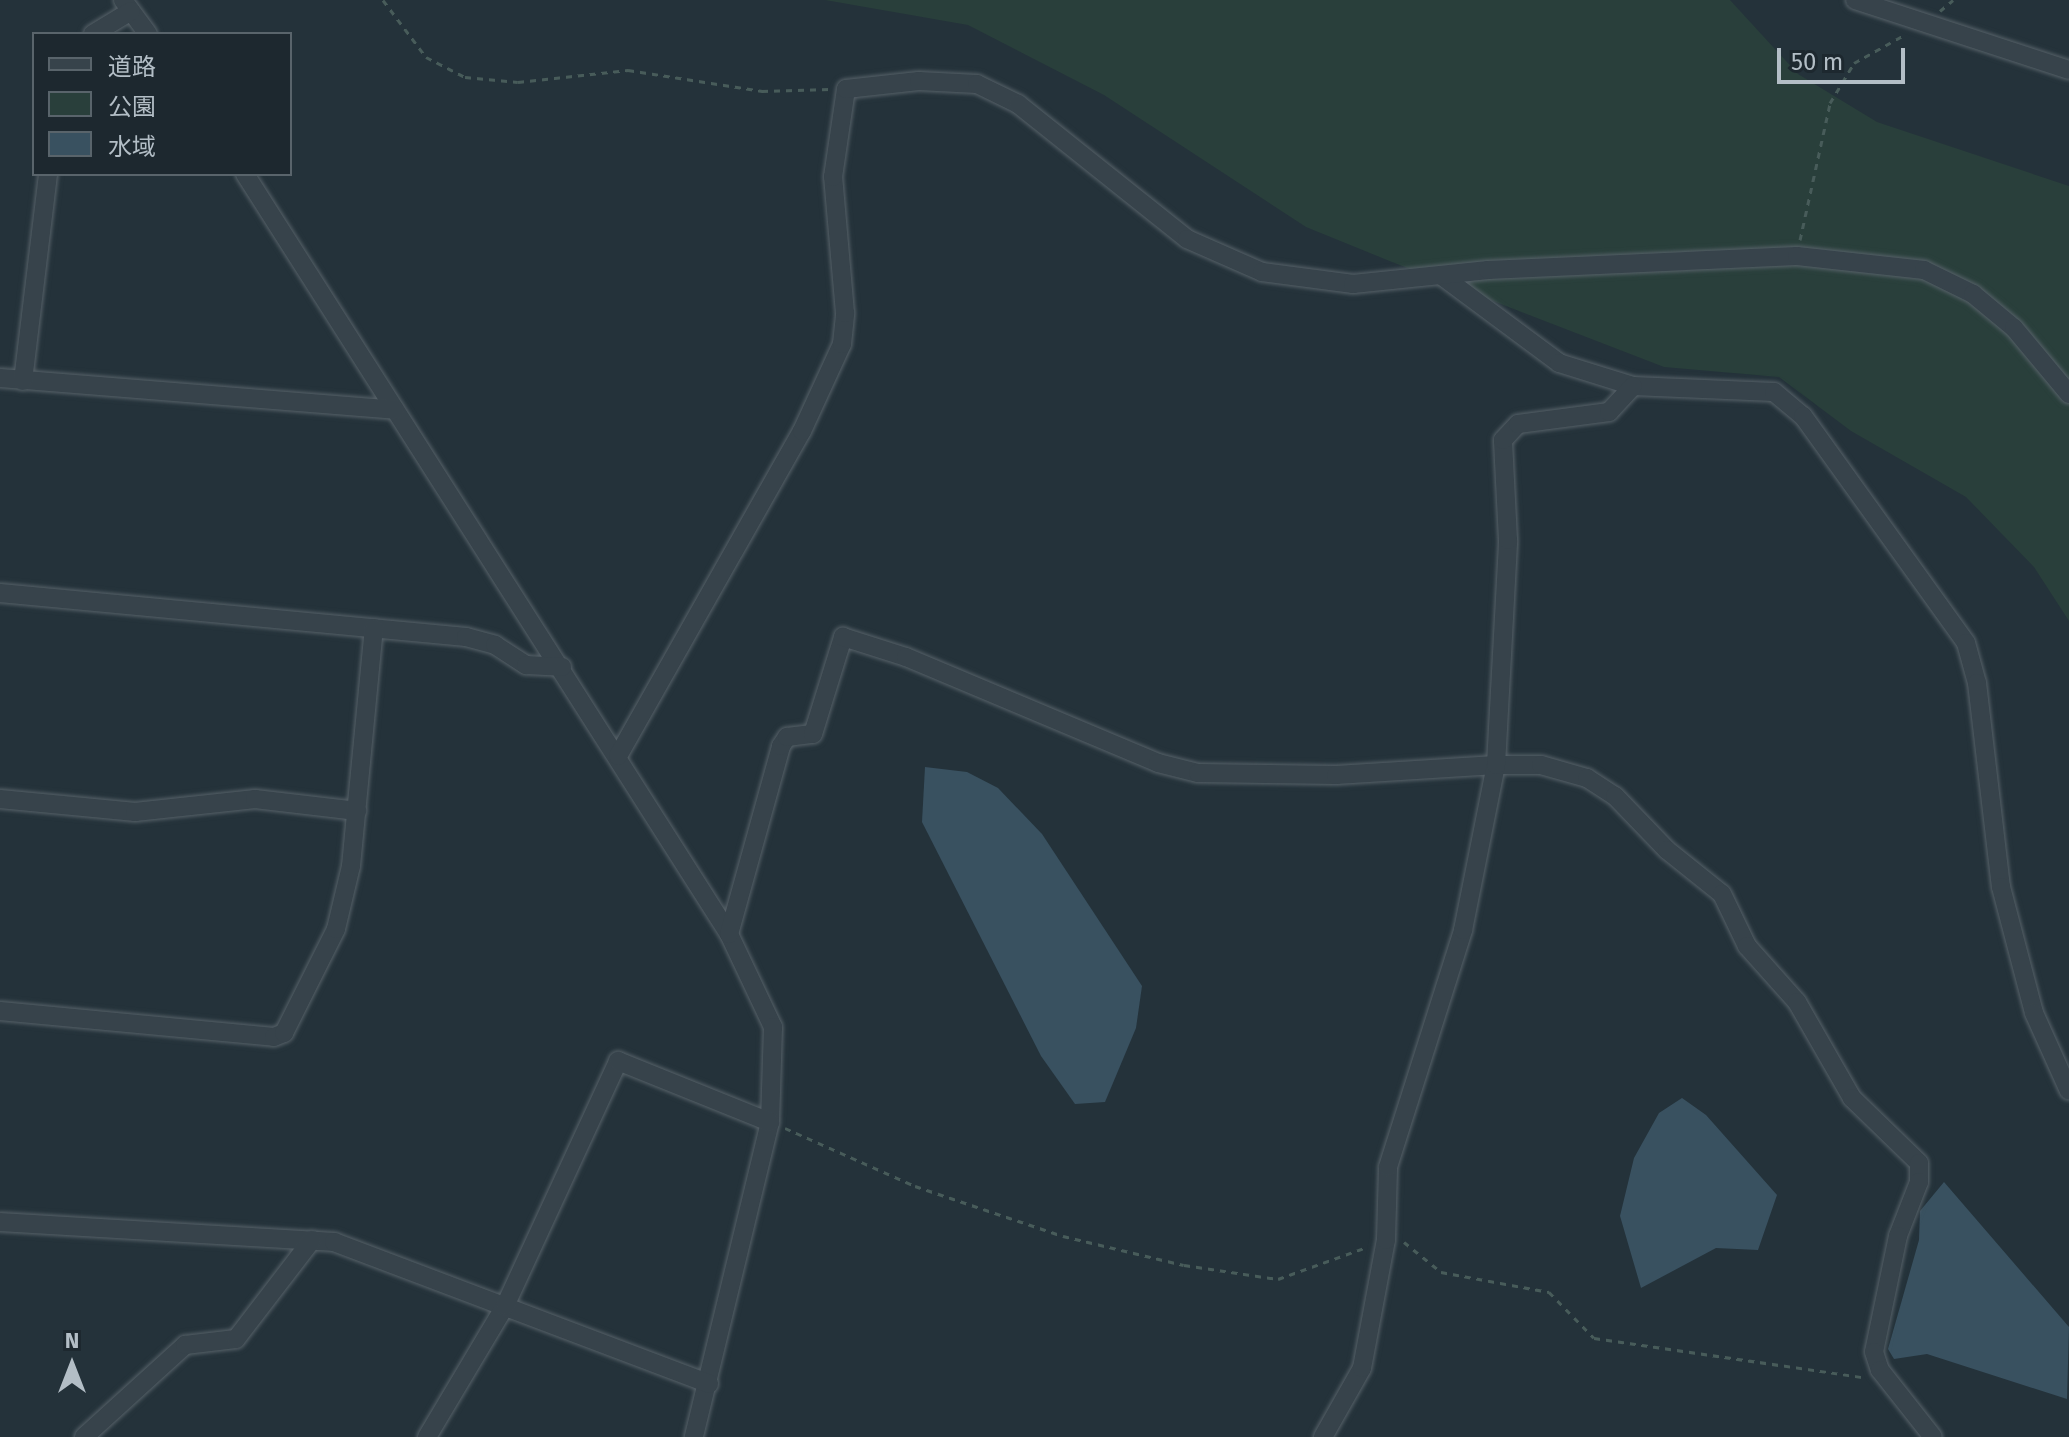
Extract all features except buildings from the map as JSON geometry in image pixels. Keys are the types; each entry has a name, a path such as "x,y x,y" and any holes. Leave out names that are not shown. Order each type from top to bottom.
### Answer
{"street":[{"path":"1855,0 2069,70"},
{"path":"95,32 127,5 147,32"},
{"path":"618,756 802,431 842,344 845,313 833,177 846,89 919,81 977,84 1018,104 1187,239 1262,272 1353,284 1797,256 1893,264 1924,270 1973,294 2014,328 2069,394"},
{"path":"23,381 48,176"},
{"path":"246,176 562,667 729,934 773,1027 770,1122 694,1437"},
{"path":"1442,276 1559,363 1633,386 1774,392 1803,416 1966,643 1977,683 2001,887 2034,1013 2069,1091"},
{"path":"0,378 395,410"},
{"path":"1323,1437 1362,1368 1386,1240 1388,1167 1463,930 1496,765 1508,540 1503,440 1518,424 1609,412 1633,386"},
{"path":"0,593 466,637 495,645 526,665 562,667"},
{"path":"0,1011 274,1037 284,1033 336,929 357,811 374,628"},
{"path":"729,934 781,746 787,737 813,734 843,637 906,657 1158,763 1198,773 1336,775 1541,765 1587,778 1615,796 1667,850 1722,894 1752,954 1797,1002 1852,1098 1919,1163 1919,1182 1898,1236 1874,1352 1880,1370 1933,1437"},
{"path":"0,799 135,812 255,799 357,811"},
{"path":"427,1437 505,1306 618,1061 770,1122"},
{"path":"0,1222 334,1242 709,1384"},
{"path":"84,1437 185,1345 236,1339 312,1240"}],"path":[{"path":"383,0 426,57 465,77 518,82 628,70 762,91 846,89"},
{"path":"1803,222 1830,103 1854,63 1925,24"},
{"path":"770,1122 915,1186 1063,1236 1184,1265 1278,1279 1386,1240 1400,1239 1441,1272 1549,1292 1594,1338 1863,1377"}],"green space":[{"path":"825,0 1730,0 1798,74 1877,122 2069,186 2069,621 2034,567 1966,497 1851,431 1779,377 1664,367 1392,262 1306,227 1104,95 968,25"}],"water":[{"path":"925,767 967,772 998,788 1042,834 1142,986 1136,1028 1105,1102 1075,1104 1041,1056 922,822"},
{"path":"1682,1098 1706,1115 1777,1195 1758,1250 1716,1248 1641,1288 1620,1216 1634,1158 1659,1113"},
{"path":"1944,1182 2069,1327 2067,1399 1927,1354 1894,1359 1888,1349 1919,1240 1920,1211"}]}
